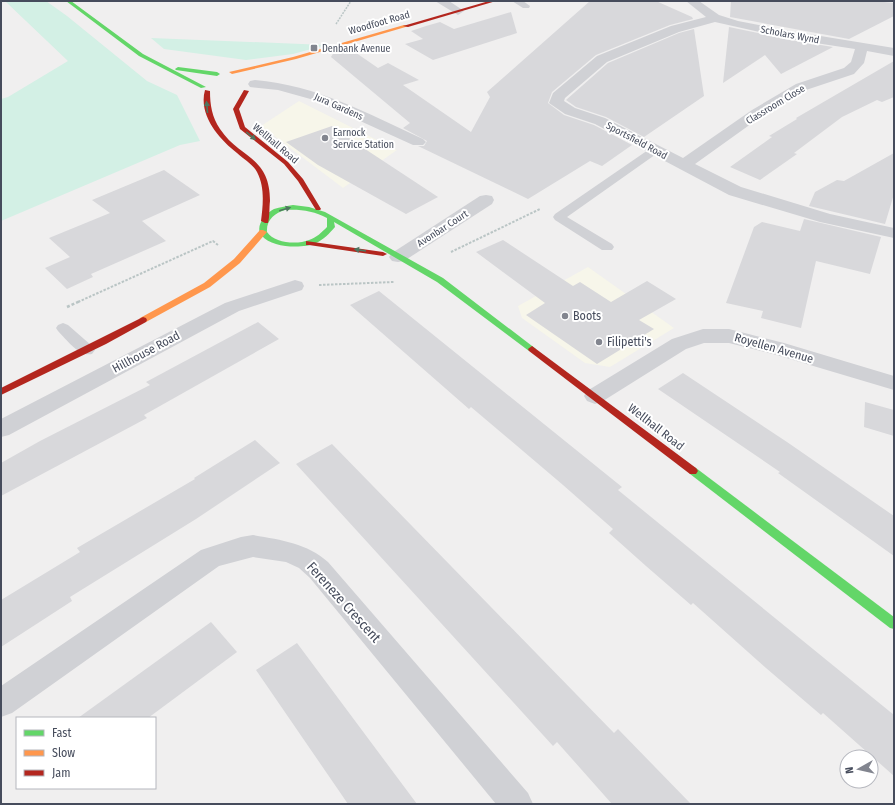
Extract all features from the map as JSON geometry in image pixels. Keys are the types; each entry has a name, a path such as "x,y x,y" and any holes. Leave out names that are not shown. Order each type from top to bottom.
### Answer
{"street":[{"path":"68,1 141,56 208,91"},
{"path":"441,1 458,11"},
{"name":"Woodfoot Road","path":"232,72 294,58 494,1"},
{"name":"Scholars Wynd","path":"692,1 715,18 796,36 894,52"},
{"name":"Sportsfield Road","path":"715,18 675,29 602,59 558,96 556,103 600,121 735,191 769,203 826,218 894,233"},
{"name":"Classroom Close","path":"684,164 757,113 801,87 849,71 858,63 862,47"},
{"name":"Woodfoot Road","path":"231,94 252,84 294,58"},
{"path":"162,67 217,74 232,72 246,73 252,84"},
{"path":"217,74 203,82 208,91 206,107 209,119 223,139 259,169 266,193 265,221"},
{"name":"Jura Gardens","path":"252,84 279,86 319,96 418,142"},
{"name":"Wellhall Road","path":"252,84 236,109 242,128 286,163 301,180 318,209 330,218 440,280 596,396 894,624"},
{"name":"Avonbar Court","path":"398,257 486,200"},
{"path":"294,245 274,242 263,232 262,226 265,221 272,214 282,210 307,207 318,209"},
{"path":"272,251 294,245 309,243 323,236 331,227 330,218"},
{"path":"1,392 87,350 207,285 236,261 263,232"},
{"name":"Wellhall Road","path":"309,243 398,257"},
{"path":"236,261 251,257"},
{"name":"Hillhouse Road","path":"1,428 232,307 295,286"},
{"name":"Royellen Avenue","path":"596,396 679,344 703,336 729,336 778,348 894,383"},
{"name":"Fereneze Crescent","path":"1,703 210,558 241,548 253,546 289,552 308,560 319,570 517,804"}],"lane":[{"path":"516,1 526,6"},
{"path":"607,248 558,217 655,150"},
{"path":"63,328 87,350"}],"path":[{"path":"419,267 526,217 546,205"},
{"path":"62,309 213,241 236,261"},
{"path":"295,286 440,280"}],"shaded area":[{"name":"Earnock Service Station","path":"299,101 397,150 343,188 261,126"},
{"path":"588,267 674,328 610,367 585,363 522,318 518,306"}],"green space":[{"path":"5,1 46,1 67,16 147,81 177,95 200,141 180,145 1,221 1,99 8,97 68,61"},
{"path":"151,38 326,45 293,54 246,60 164,49"}],"building":[{"path":"590,1 656,1 692,17 693,19 670,25 596,55 552,92 548,103 564,115 594,125 632,145 602,166 590,161 528,199 418,146 424,146 427,141 403,128 410,123 331,57 334,52 349,48 378,68 388,63 419,80 403,85 471,132 490,97 487,92"},
{"path":"731,1 874,1 894,3 894,16 849,39 730,17"},
{"path":"511,12 517,33 433,60 405,44 423,39 411,31 426,26 440,22 454,29"},
{"path":"729,27 833,47 781,74 765,55 723,83"},
{"path":"694,29 704,96 644,137 606,117 576,107 566,100 608,63 679,33"},
{"path":"894,61 894,97 882,102 877,100 842,117 794,153 797,154 760,180 730,167 772,137 769,136 797,119 796,118"},
{"path":"332,126 438,197 406,214 318,165 286,142"},
{"path":"894,153 894,194 885,224 809,206 815,192 837,180 844,181"},
{"path":"164,170 200,195 142,221 166,241 91,274 93,277 67,289 45,268 70,257 49,238 110,213 92,200"},
{"path":"804,219 881,237 870,274 816,261 801,328 761,318 763,311 726,303 754,227 762,222 800,231"},
{"path":"503,240 573,286 580,282 611,302 647,281 676,299 639,320 654,329 597,364 526,315 545,303 476,252"},
{"path":"379,291 622,487 618,490 894,715 894,776 879,763 879,749 864,749 823,713 821,715 693,603 691,605 646,566 609,533 613,529 563,485 471,407 469,409 350,305"},
{"path":"258,322 279,339 144,415 147,418 1,496 1,463 40,441 150,385 146,382"},
{"path":"683,373 787,442 894,516 894,556 778,473 780,472 658,389"},
{"path":"865,402 894,410 894,436 864,427"},
{"path":"255,440 280,463 196,519 70,597 72,601 1,647 1,600 80,552 77,548 195,479 194,478"},
{"path":"332,444 614,733 618,729 691,804 612,804 557,742 553,746 296,464"},
{"path":"211,622 237,652 149,717 79,717"},
{"path":"297,643 417,804 348,804 256,670"}],"traffic: fast":[{"path":"68,1 141,55 203,87"},
{"path":"178,69 217,74"},
{"path":"330,218 331,227 312,242 300,244 278,242 271,240 263,232 266,220 277,210 285,208 301,208 323,213 440,280 532,349"},
{"path":"693,471 894,624"}],"traffic: slow":[{"path":"232,72 294,58 406,26"},
{"path":"143,320 207,285 237,261 263,232"}],"traffic: jam":[{"path":"406,26 494,1"},
{"path":"207,91 209,114 217,131 230,145 256,166 261,172 266,192 265,221"},
{"path":"246,91 236,109 242,128 286,163 301,180 318,209"},
{"path":"309,243 383,254"},
{"path":"1,392 103,342 143,320"},
{"path":"532,349 693,471"}],"place":[{"name":"Denbank Avenue","path":"314,48"},
{"name":"Earnock Service Station","path":"325,138"},
{"name":"Boots","path":"565,316"},
{"name":"Filipetti's","path":"599,342"}]}
